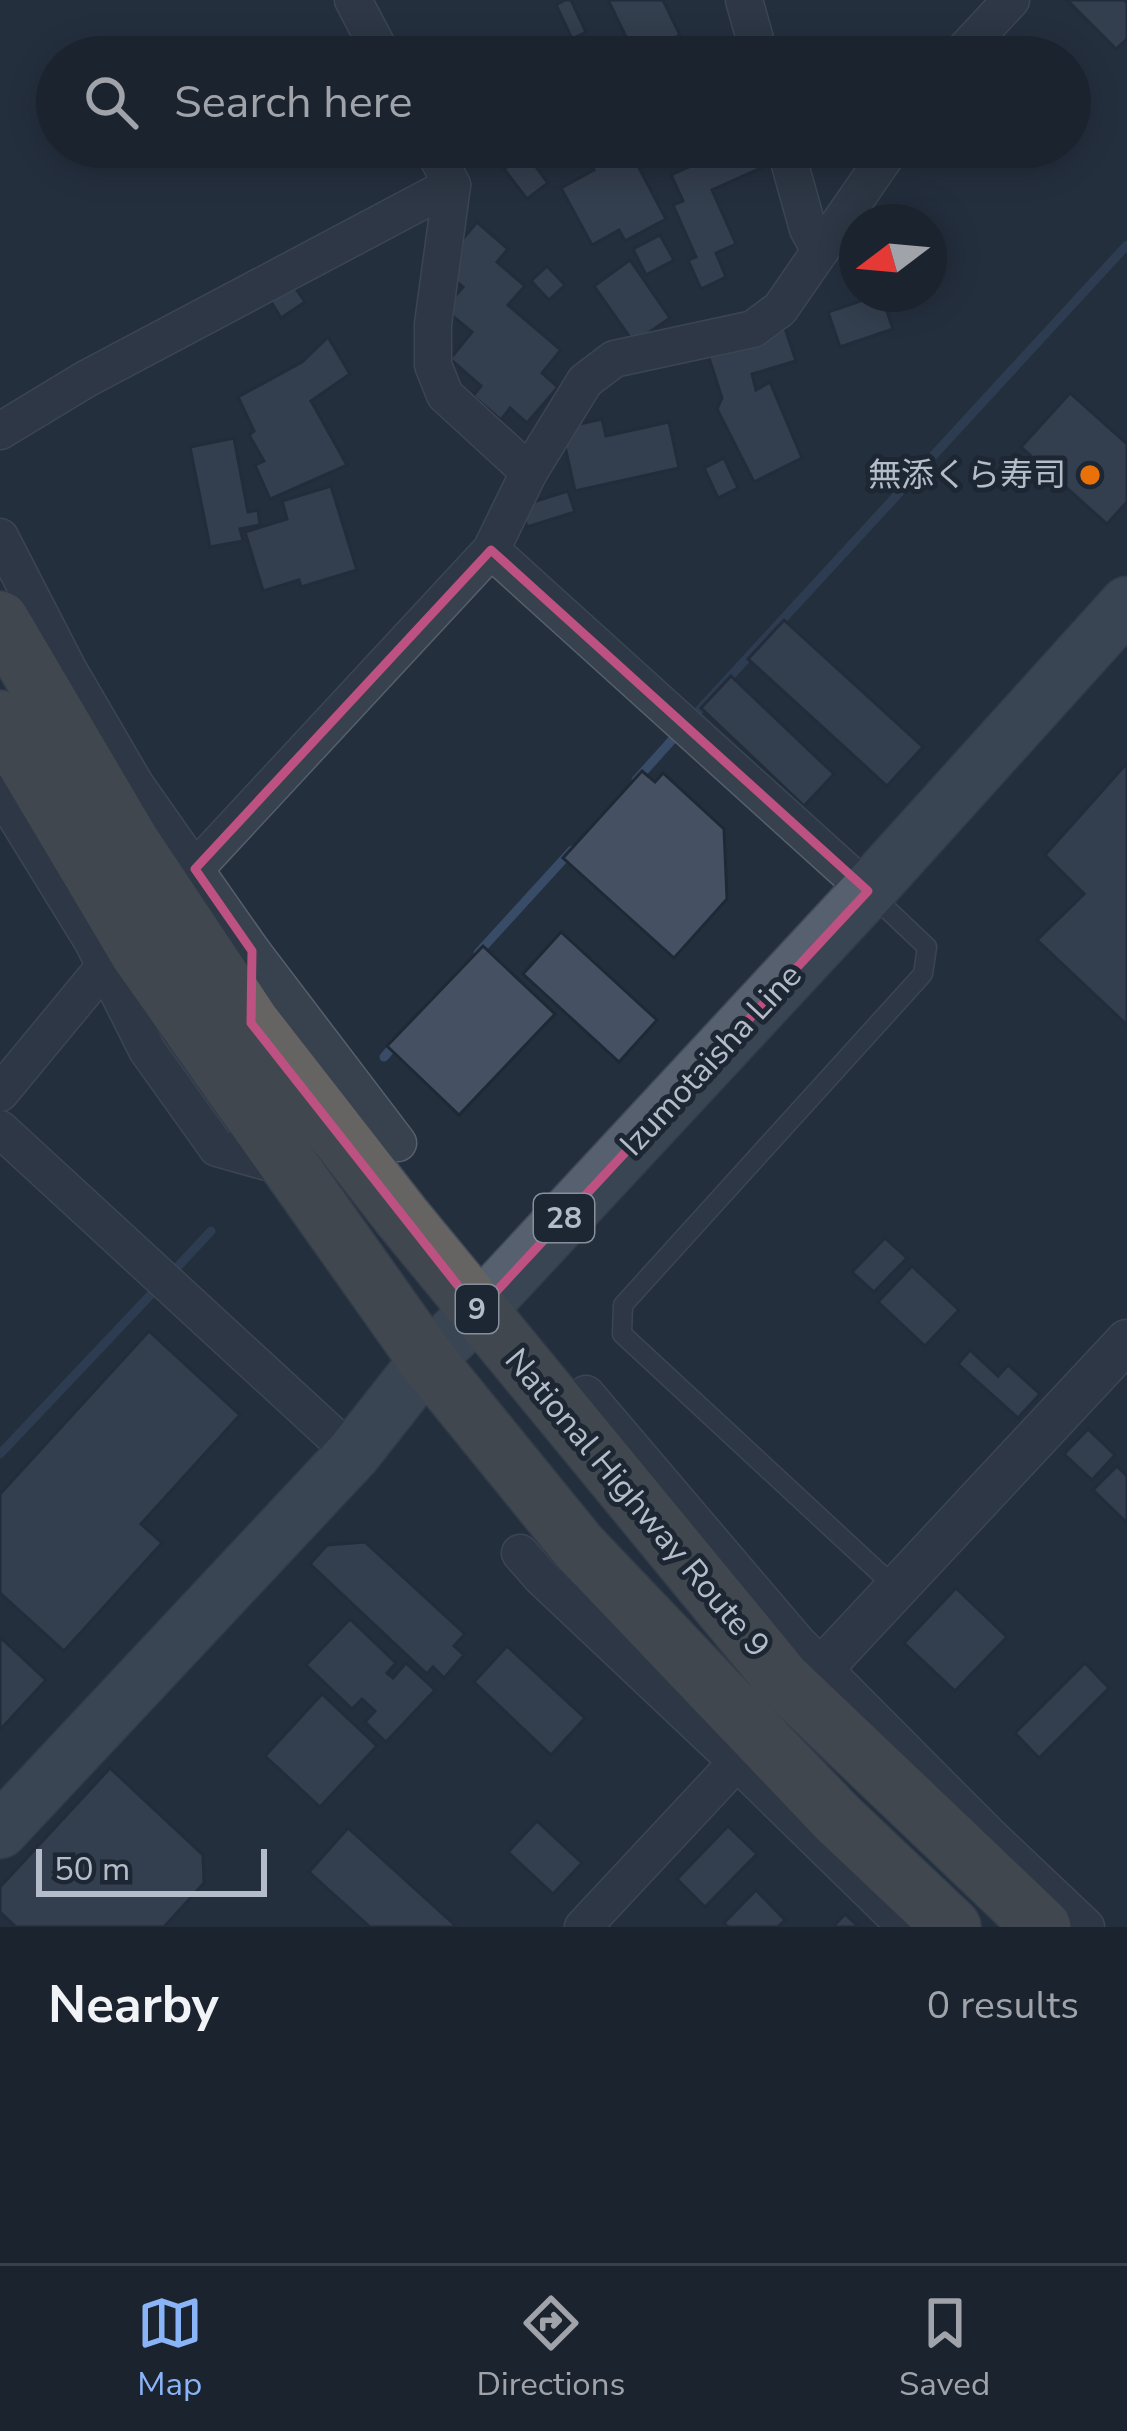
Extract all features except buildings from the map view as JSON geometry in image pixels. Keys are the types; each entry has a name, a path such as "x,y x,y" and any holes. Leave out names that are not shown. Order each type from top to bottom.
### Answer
{"highway":[{"name":"National Highway Route 9","path":"5,631 130,841 250,1023 478,1311 598,1423 782,1678 964,1832 1042,1927"},
{"name":"National Highway Route 9","path":"0,718 12,779 427,1360 579,1547 837,1818 952,1927"}],"main road":[{"name":"Izumotaisha Line","path":"0,1831 352,1454 427,1360 868,891 1127,604"}],"street":[{"path":"353,0 372,36"},
{"path":"744,0 754,36"},
{"path":"978,36 1011,0"},
{"path":"443,168 452,185 433,324 433,365 445,395 529,472"},
{"path":"791,168 808,230 820,251"},
{"path":"195,868 491,550 529,472 585,381 614,359 753,328 780,309 877,168"},
{"path":"0,431 120,361 452,185"},
{"path":"0,460 113,383 120,361"},
{"path":"0,537 68,669 135,784 252,951 398,1143"},
{"path":"491,550 868,891"},
{"path":"5,631 68,669"},
{"path":"12,779 147,1050 217,1148 292,1169"},
{"path":"250,1023 252,951"},
{"path":"0,1093 105,966"},
{"path":"0,1129 352,1454"},
{"path":"822,1668 1127,1341"},
{"path":"598,1423 964,1832 1086,1927"},
{"path":"520,1553 906,1927"},
{"path":"654,1625 664,1693"},
{"path":"583,1927 737,1762"}],"lane":[{"path":"868,891 927,946 923,974 623,1304 622,1334 896,1588"}],"highlighted area":[{"path":"491,550 868,891 478,1311 251,1023 252,951 195,869"}],"waterway":[{"path":"692,718 1127,245"},
{"path":"636,780 681,730"},
{"path":"478,953 572,850"},
{"path":"384,1057 398,1041"},
{"path":"170,1275 211,1231"},
{"path":"0,1454 158,1287"}],"place":[{"name":"無添くら寿司","path":"1090,475"}]}
